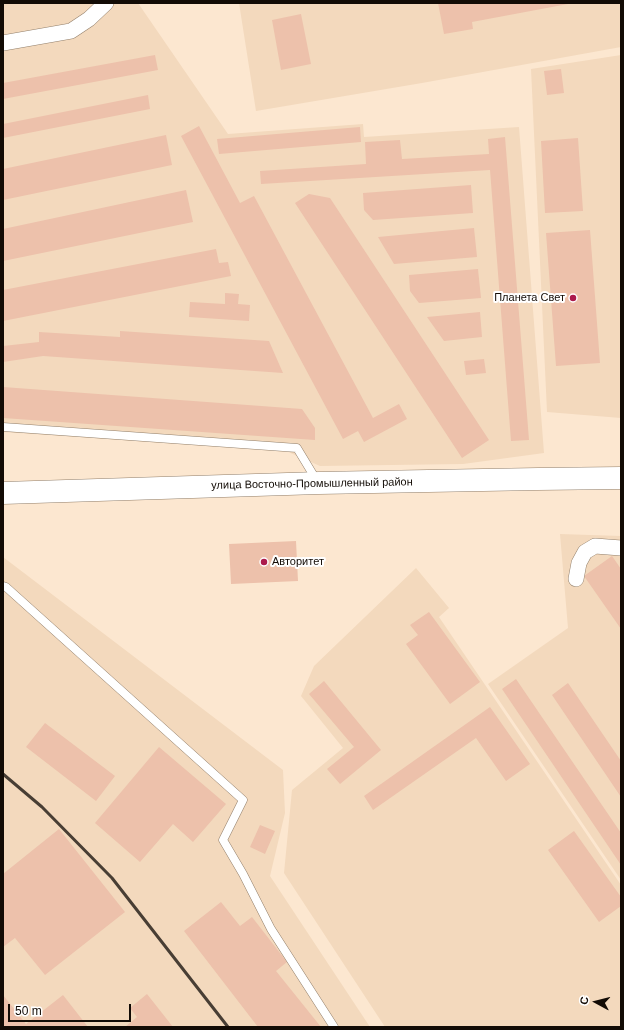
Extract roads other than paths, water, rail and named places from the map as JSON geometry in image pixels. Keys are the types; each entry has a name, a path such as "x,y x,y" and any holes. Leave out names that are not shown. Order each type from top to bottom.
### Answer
{"street":[{"path":"3,43 71,31 89,19 106,3"},
{"name":"улица Восточно-Промышленный район","path":"3,493 319,484 621,478"},
{"path":"576,579 579,563 585,552 595,546 621,548"}],"lane":[{"path":"3,427 297,448 319,484"},
{"path":"3,586 6,587 243,800 223,840 243,874 270,929 334,1027"}],"railway":[{"path":"3,774 42,807 112,878 228,1027"}],"place":[{"name":"Планета Свет","path":"573,298"},
{"name":"Авторитет","path":"264,562"}]}
